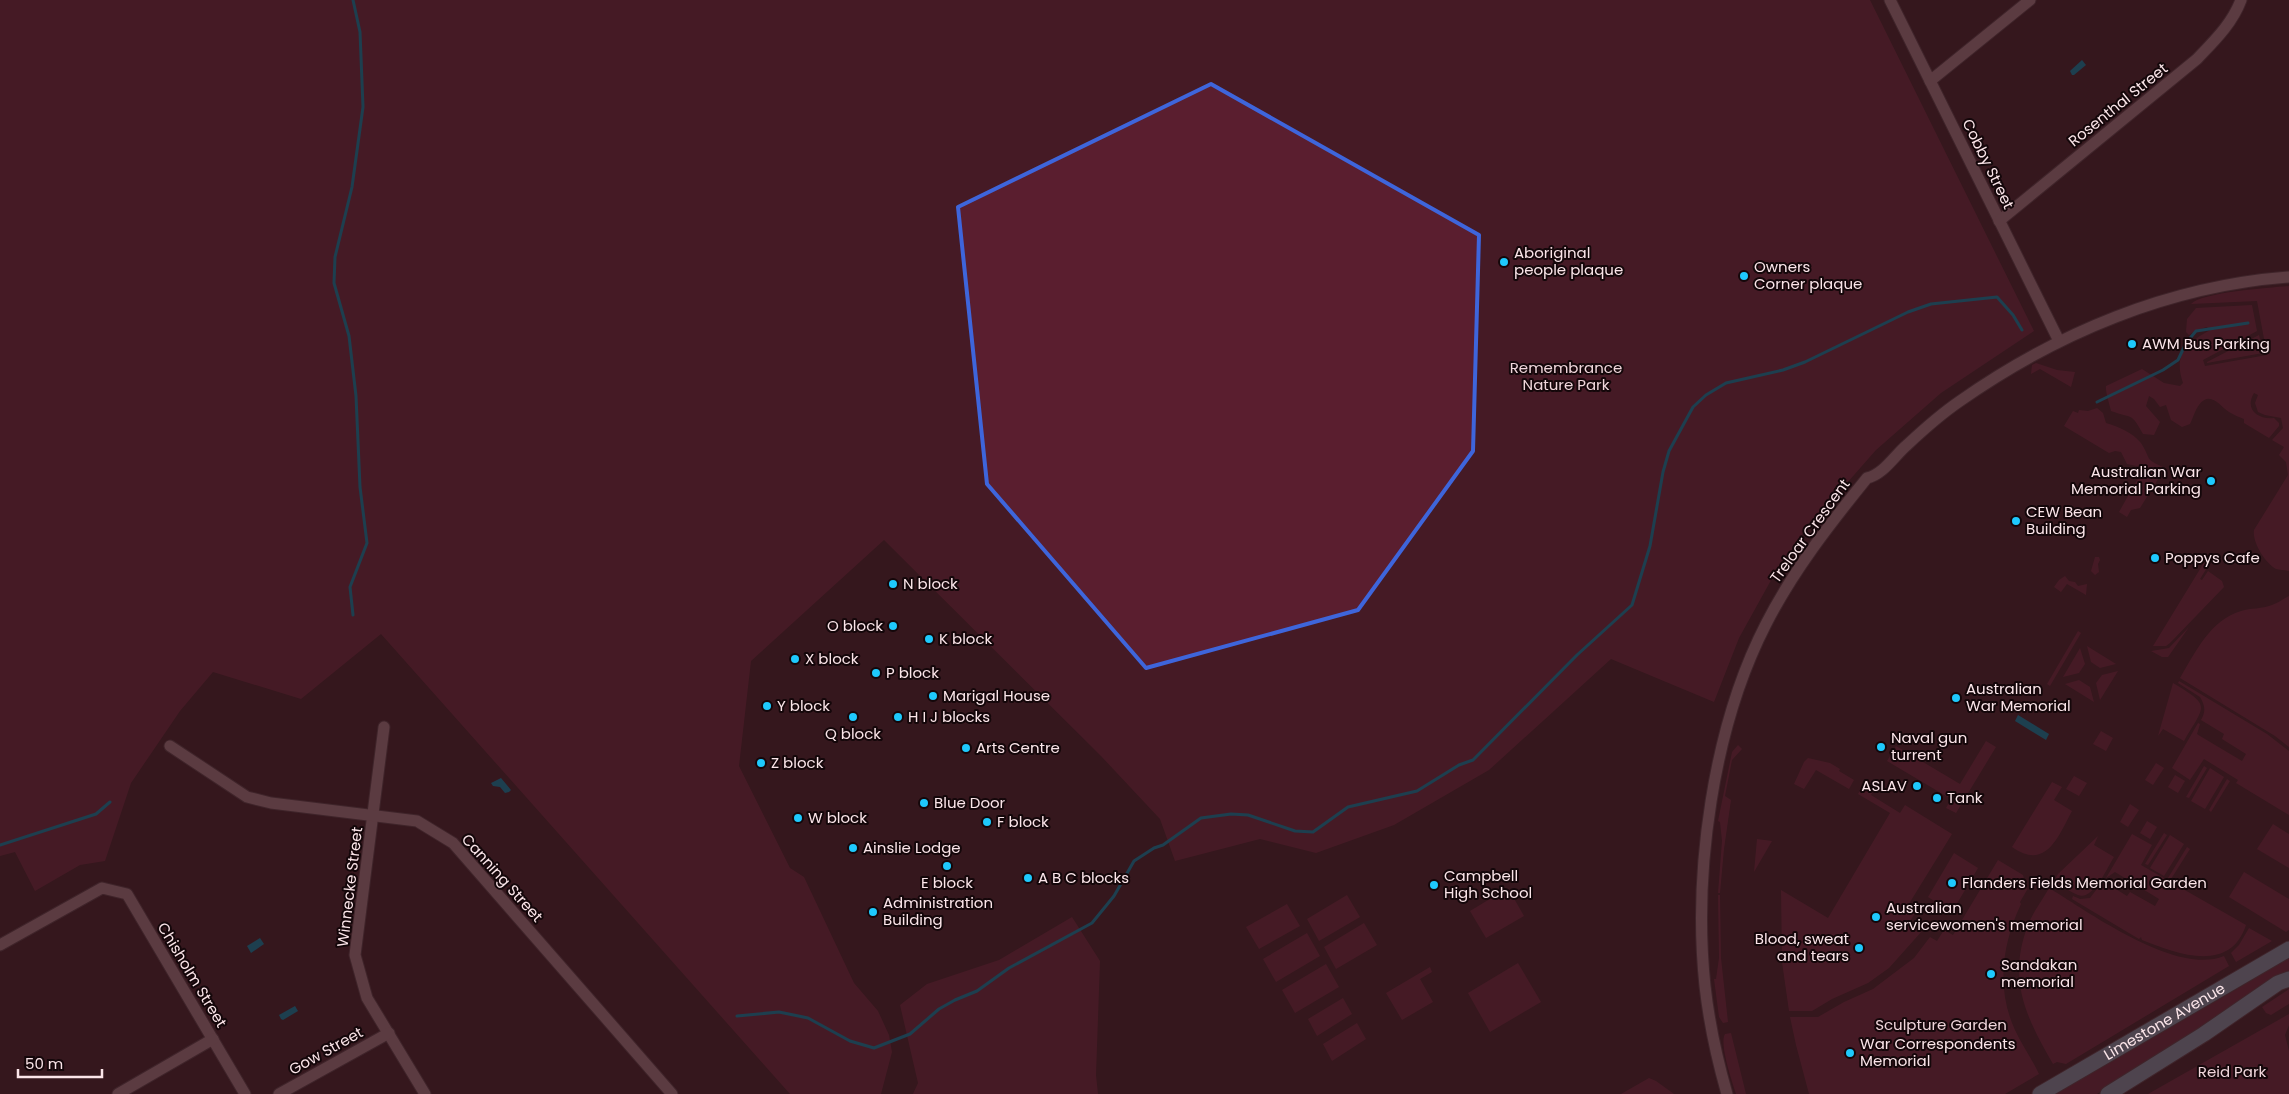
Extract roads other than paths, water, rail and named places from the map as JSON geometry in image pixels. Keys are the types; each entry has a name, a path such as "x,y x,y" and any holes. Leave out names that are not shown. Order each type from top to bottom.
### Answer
{"main road":[{"name":"Limestone Avenue","path":"2040,1094 2289,949"},
{"name":"Limestone Avenue","path":"2108,1094 2204,1034 2278,983 2289,979"}],"street":[{"name":"Cobby Street","path":"1890,0 2059,341"},
{"path":"1930,81 2030,0"},
{"name":"Rosenthal Street","path":"2000,222 2198,59 2223,32 2237,11 2241,0"},
{"name":"Treloar Crescent","path":"1727,1094 1720,1070 1705,986 1703,934 1704,866 1710,815 1736,692 1765,625 1782,594 1831,522 1867,478 1875,477 1906,445 1958,403 2002,372 2059,341 2112,318 2187,293 2260,280 2289,277"},
{"name":"Winnecke Street","path":"384,727 355,954 367,998 424,1094"},
{"name":"Canning Street","path":"170,746 248,797 271,803 417,821 453,843 672,1094"},
{"name":"Chisholm Street","path":"0,945 102,888 127,894 245,1094"},
{"name":"Gow Street","path":"279,1094 388,1033"},
{"path":"118,1094 212,1039"}],"water":[{"path":"2082,60 2086,65 2072,75 2070,71"},
{"path":"2018,715 2049,734 2046,740 2015,721"},
{"path":"501,778 511,790 509,792 505,793 500,787 493,786 491,783"},
{"path":"260,938 264,944 251,953 247,946"},
{"path":"295,1006 298,1011 283,1020 281,1019 279,1015"}],"waterway":[{"path":"353,0 360,32 363,107 352,187 335,257 334,283 349,336 356,396 360,487 367,543 350,587 353,615"},
{"path":"737,1016 779,1012 808,1018 850,1041 874,1048 910,1034 939,1009 977,991 1009,968 1092,923 1114,896 1134,861 1154,848 1163,845 1201,818 1231,814 1248,815 1295,831 1313,832 1348,807 1417,791 1459,765 1473,760 1577,655 1632,605 1650,546 1663,472 1669,451 1693,407 1706,395 1726,383 1783,370 1805,362 1908,312 1931,304 1997,297 2013,315 2022,330"},
{"path":"2097,402 2163,370 2178,360 2186,343 2196,331 2248,323"},
{"path":"0,845 96,814 110,802"}],"place":[{"name":"Aboriginal people plaque","path":"1504,262"},
{"name":"Owners Corner plaque","path":"1744,276"},
{"name":"AWM Bus Parking","path":"2132,344"},
{"name":"Australian War Memorial Parking","path":"2211,481"},
{"name":"CEW Bean Building","path":"2016,521"},
{"name":"Poppys Cafe","path":"2155,558"},
{"name":"N block","path":"893,584"},
{"name":"O block","path":"893,626"},
{"name":"K block","path":"929,639"},
{"name":"X block","path":"795,659"},
{"name":"P block","path":"876,673"},
{"name":"Marigal House","path":"933,696"},
{"name":"Australian War Memorial","path":"1956,698"},
{"name":"Y block","path":"767,706"},
{"name":"Q block","path":"853,717"},
{"name":"H I J blocks","path":"898,717"},
{"name":"Naval gun turrent","path":"1881,747"},
{"name":"Arts Centre","path":"966,748"},
{"name":"Z block","path":"761,763"},
{"name":"ASLAV","path":"1917,786"},
{"name":"Tank","path":"1937,798"},
{"name":"Blue Door","path":"924,803"},
{"name":"W block","path":"798,818"},
{"name":"F block","path":"987,822"},
{"name":"Ainslie Lodge","path":"853,848"},
{"name":"E block","path":"947,866"},
{"name":"A B C blocks","path":"1028,878"},
{"name":"Flanders Fields Memorial Garden","path":"1952,883"},
{"name":"Campbell High School","path":"1434,885"},
{"name":"Administration Building","path":"873,912"},
{"name":"Australian servicewomen's memorial","path":"1876,917"},
{"name":"Blood, sweat and tears","path":"1859,948"},
{"name":"Sandakan memorial","path":"1991,974"},
{"name":"War Correspondents Memorial","path":"1850,1053"}],"park label":[{"name":"Remembrance Nature Park","path":"1566,376"},
{"name":"Sculpture Garden","path":"1941,1025"},
{"name":"Reid Park","path":"2232,1072"}]}
